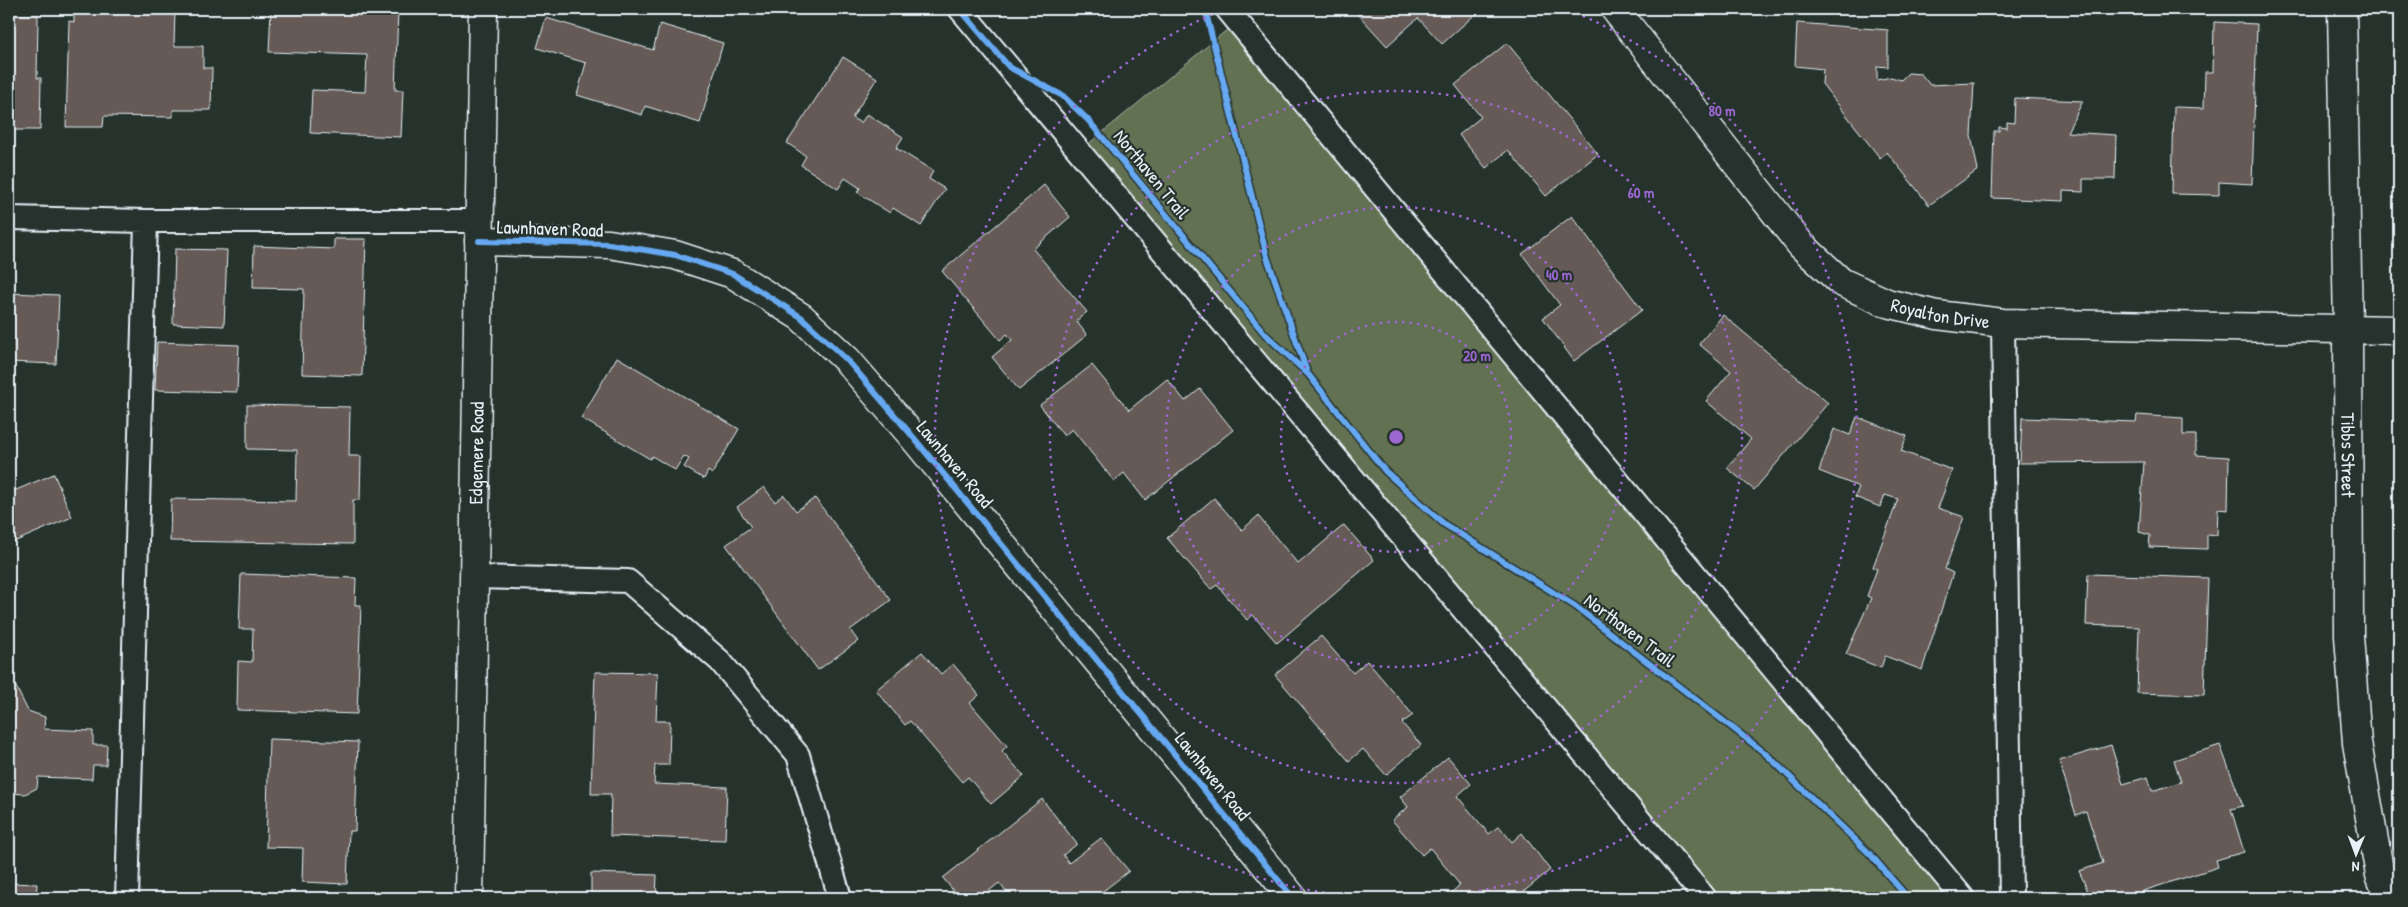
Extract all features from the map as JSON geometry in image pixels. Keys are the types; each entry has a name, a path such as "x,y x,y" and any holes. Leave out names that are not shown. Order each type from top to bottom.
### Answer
{"street":[{"name":"Edgemere Road","path":"469,898 483,9"},
{"name":"Royalton Drive","path":"1615,9 1802,245 1841,282 1895,305 1937,315 2003,323 2399,330"},
{"name":"Tibbs Street","path":"2342,9 2348,328 2349,636 2357,743 2380,875 2389,898"},
{"name":"Lawnhaven Road","path":"479,231 608,244 675,255 732,274 801,317 848,360 1294,898"}],"lane":[{"path":"960,9 1705,898"},
{"path":"1227,9 1963,898"},
{"path":"9,218 479,231"},
{"path":"127,898 131,684 142,434 146,221"},
{"path":"2003,323 2011,898"},
{"path":"475,577 628,581 720,661 798,755 840,898"}],"green space":[{"path":"1245,15 1978,898 1692,898 1075,155"}],"building":[{"path":"74,9 136,11 136,9 175,9 174,46 203,46 203,68 212,68 211,110 173,110 173,117 104,116 103,127 66,127 69,21 74,22"},
{"path":"271,9 398,11 395,90 403,90 401,137 310,133 312,90 365,92 367,55 269,52"},
{"path":"1361,9 1481,9 1442,44 1418,18 1387,46 1357,13"},
{"path":"9,15 38,15 37,78 41,78 40,130 9,130"},
{"path":"546,18 653,50 660,24 723,43 700,123 645,106 642,115 577,95 586,63 537,48"},
{"path":"2214,22 2257,24 2252,184 2219,182 2219,195 2172,194 2174,107 2204,108 2205,72 2213,72"},
{"path":"1797,23 1888,30 1888,67 1877,66 1877,80 1891,77 1901,80 1908,73 1921,74 1930,85 1974,83 1971,136 1978,170 1929,205 1887,152 1880,158 1822,84 1823,69 1795,66"},
{"path":"1507,43 1598,154 1546,196 1508,150 1486,168 1459,135 1481,117 1455,85"},
{"path":"843,57 877,78 852,118 861,123 867,114 903,137 896,148 933,171 929,179 945,189 921,226 893,208 890,213 857,192 860,188 845,178 838,189 801,165 806,156 787,143"},
{"path":"2015,98 2083,101 2067,132 2116,135 2115,179 2083,179 2083,192 2063,191 2063,201 1992,198 1994,131 1999,131 1999,127 2007,128 2007,122 2014,123"},
{"path":"1044,185 1070,217 1033,249 1087,312 1076,321 1087,335 1019,390 992,357 1012,340 1007,334 1000,340 942,271"},
{"path":"1572,216 1642,310 1574,361 1543,318 1560,305 1522,254"},
{"path":"334,239 366,239 362,376 302,374 304,289 253,288 254,246 334,249"},
{"path":"175,249 227,250 224,326 173,324"},
{"path":"9,293 59,295 56,364 9,362"},
{"path":"1723,315 1828,403 1754,490 1727,468 1751,439 1706,401 1731,371 1699,344"},
{"path":"157,342 239,345 237,392 155,390"},
{"path":"617,357 739,429 712,474 708,471 704,479 684,467 689,459 684,456 675,470 652,456 650,459 581,418"},
{"path":"1092,365 1129,410 1167,379 1185,401 1200,389 1233,430 1145,500 1124,473 1114,481 1072,429 1064,436 1040,405"},
{"path":"247,405 350,407 349,456 361,456 360,500 353,500 353,544 170,541 171,499 296,501 297,450 247,449"},
{"path":"2137,415 2183,418 2183,435 2196,435 2196,455 2229,457 2228,510 2218,509 2217,535 2207,534 2207,549 2149,547 2150,535 2139,532 2144,462 2020,463 2022,418 2136,422"},
{"path":"1857,417 1907,436 1901,451 1952,470 1938,508 1964,517 1945,569 1953,573 1922,670 1885,656 1881,668 1846,654 1871,598 1867,596 1877,569 1873,567 1898,499 1885,495 1880,507 1855,497 1859,487 1819,471 1834,429 1850,435"},
{"path":"54,474 72,517 9,544 9,493"},
{"path":"764,487 775,502 784,495 796,511 815,498 891,600 850,630 858,641 818,670 726,545 751,527 737,507"},
{"path":"1214,498 1242,530 1258,516 1298,564 1344,525 1374,560 1277,643 1253,615 1247,620 1217,585 1211,589 1167,538"},
{"path":"241,574 356,578 355,605 361,605 357,714 237,710 238,661 252,662 253,629 239,629"},
{"path":"2088,574 2208,578 2204,695 2137,693 2139,627 2086,625"},
{"path":"1321,636 1353,673 1367,661 1413,715 1402,723 1421,745 1386,775 1363,749 1349,761 1275,675"},
{"path":"922,652 941,674 953,664 979,695 970,703 1007,746 1002,751 1024,776 991,804 968,777 962,782 910,721 905,725 876,690"},
{"path":"595,672 658,673 656,721 670,721 669,765 655,765 654,784 727,787 725,840 610,836 611,794 591,794"},
{"path":"9,673 28,711 45,717 44,729 93,731 93,745 107,745 106,765 93,765 92,779 38,777 37,788 25,794 9,793"},
{"path":"269,739 358,742 355,831 349,831 347,884 302,882 303,848 266,847"},
{"path":"2111,745 2123,784 2148,777 2152,791 2181,782 2174,760 2220,745 2243,806 2231,809 2244,852 2216,860 2218,867 2121,898 2091,898 2079,871 2103,863 2086,811 2076,815 2059,761"},
{"path":"1448,757 1471,784 1457,796 1489,834 1499,826 1512,842 1522,833 1550,870 1516,898 1457,898 1452,892 1460,885 1430,848 1422,855 1392,820 1408,807 1400,797"},
{"path":"1042,799 1077,844 1063,855 1069,863 1101,838 1129,871 1094,898 1011,898 999,883 980,898 959,898 943,878"},
{"path":"591,873 657,875 656,898 591,898"},
{"path":"9,883 37,884 36,898 9,898"}],"cycle path":[{"name":"Northaven Trail","path":"960,9 1009,67 1063,96 1088,120 1265,334 1308,374 1385,471 1444,524 1575,606 1765,753 1870,854 1908,898"},
{"path":"1205,9 1267,257 1307,372"},
{"path":"479,241 609,244 675,255 733,274 801,317 847,360 909,432 1293,898"}]}
